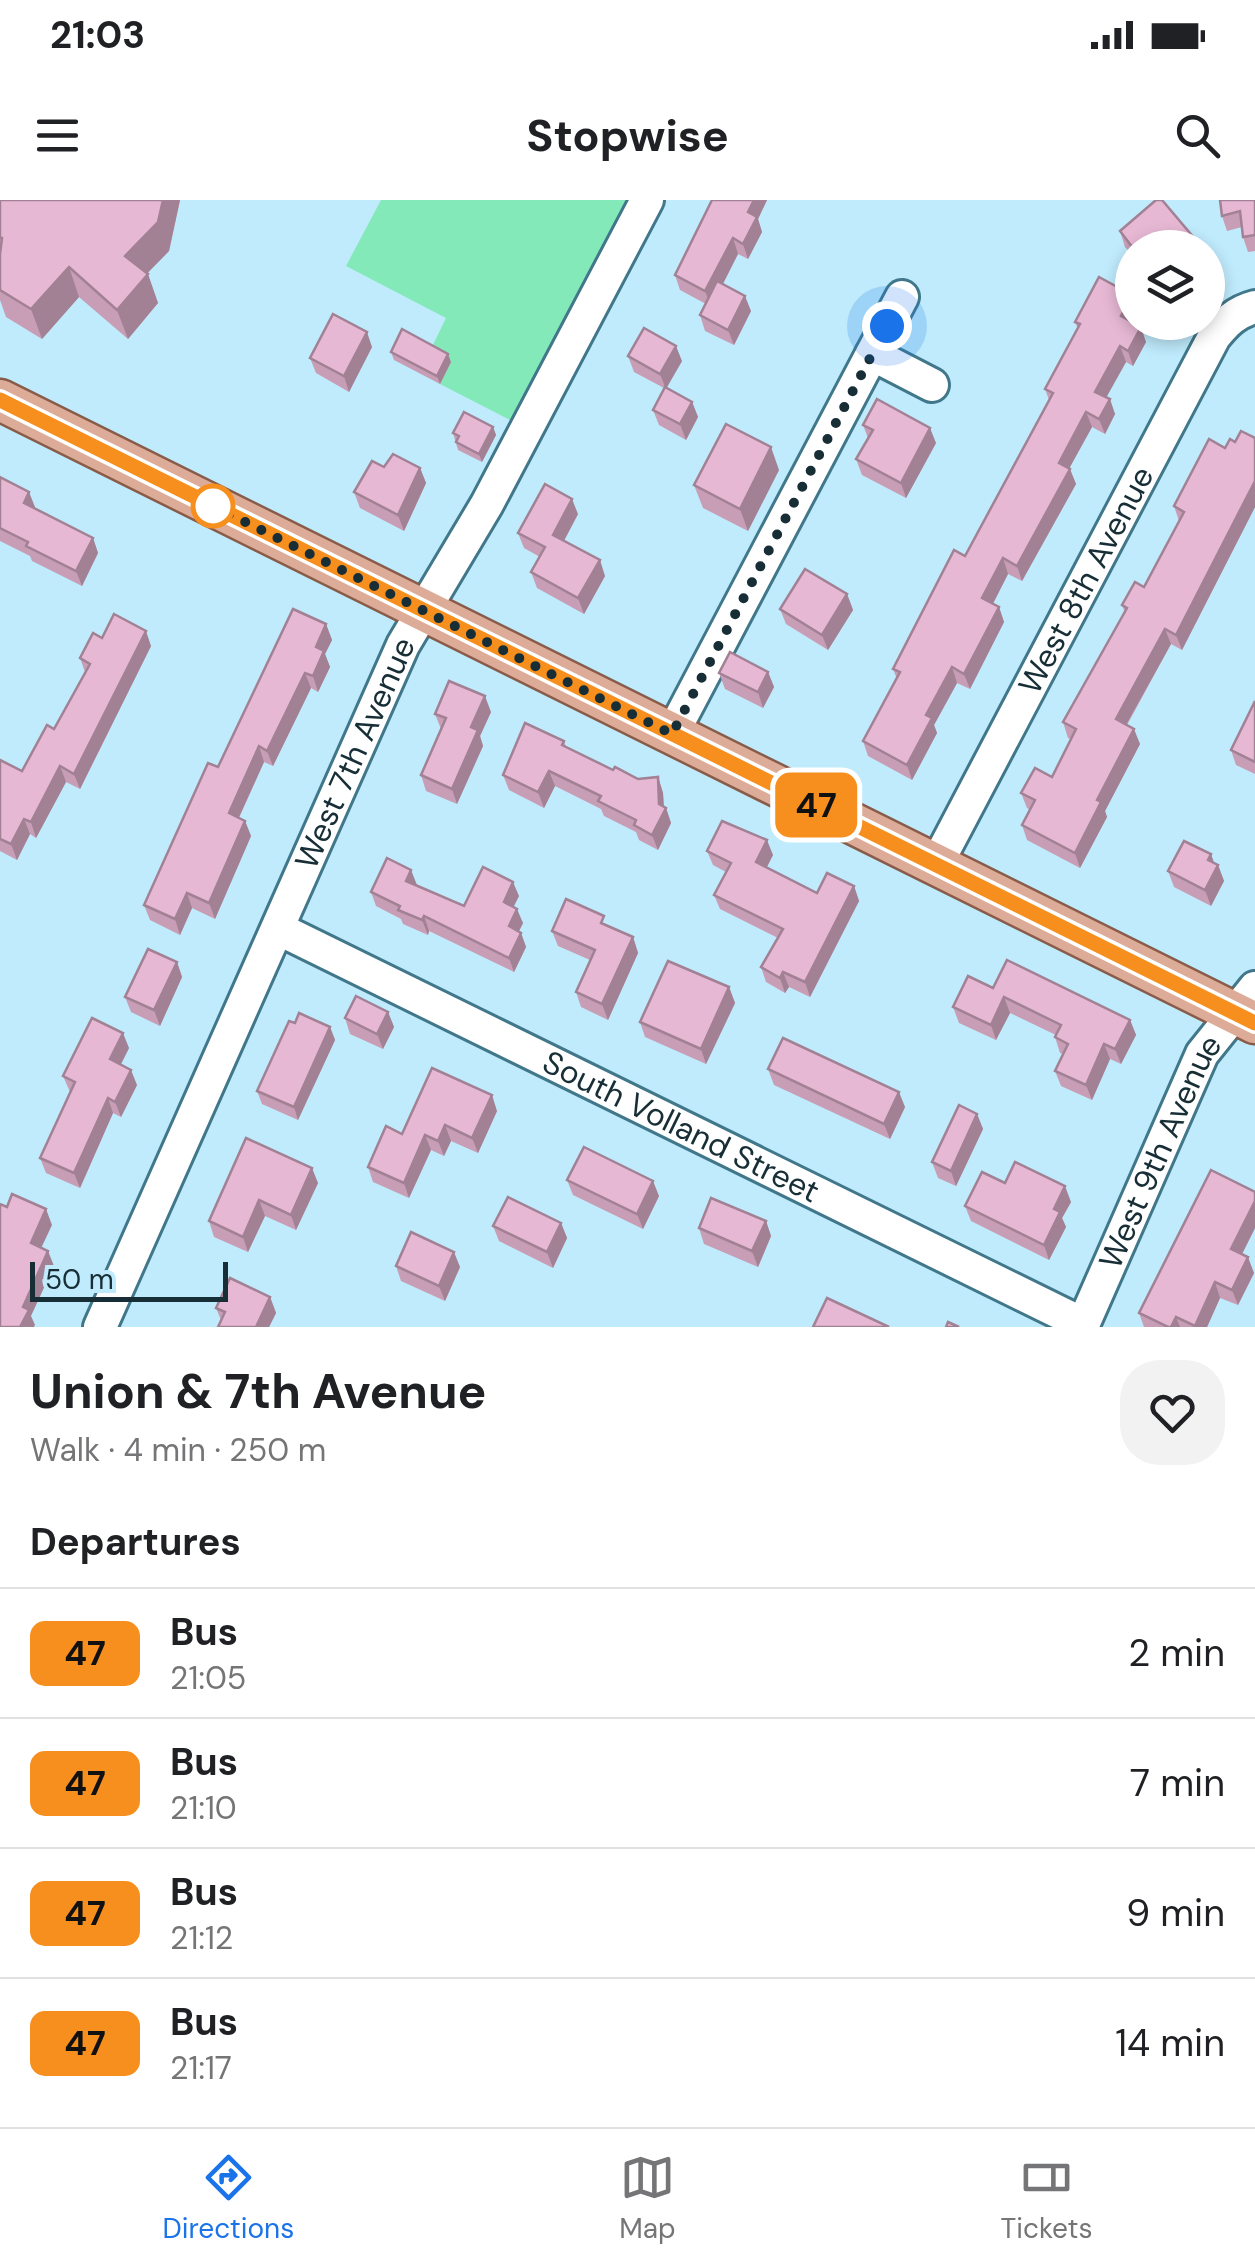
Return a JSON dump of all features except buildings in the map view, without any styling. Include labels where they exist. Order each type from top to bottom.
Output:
[{"type":"main road","points":[[0,400],[936,866],[1248,1008]]},
{"type":"street","name":"West 7th Avenue","points":[[100,1327],[403,645],[487,504],[647,200]]},
{"type":"street","points":[[672,734],[902,297]]},
{"type":"street","name":"West 8th Avenue","points":[[936,866],[1214,337],[1226,322],[1254,307]]},
{"type":"street","points":[[872,354],[932,385]]},
{"type":"street","name":"South Volland Street","points":[[279,929],[1083,1325]]},
{"type":"street","name":"West 9th Avenue","points":[[1083,1325],[1202,1054],[1248,1008]]},
{"type":"green space","points":[[381,200],[627,200],[512,421],[440,384],[450,362],[430,351],[446,318],[346,266]]},
{"type":"bus line","name":"47","points":[[0,400],[1255,1023]]},
{"type":"route","points":[[213,506],[672,734],[887,326]]}]
